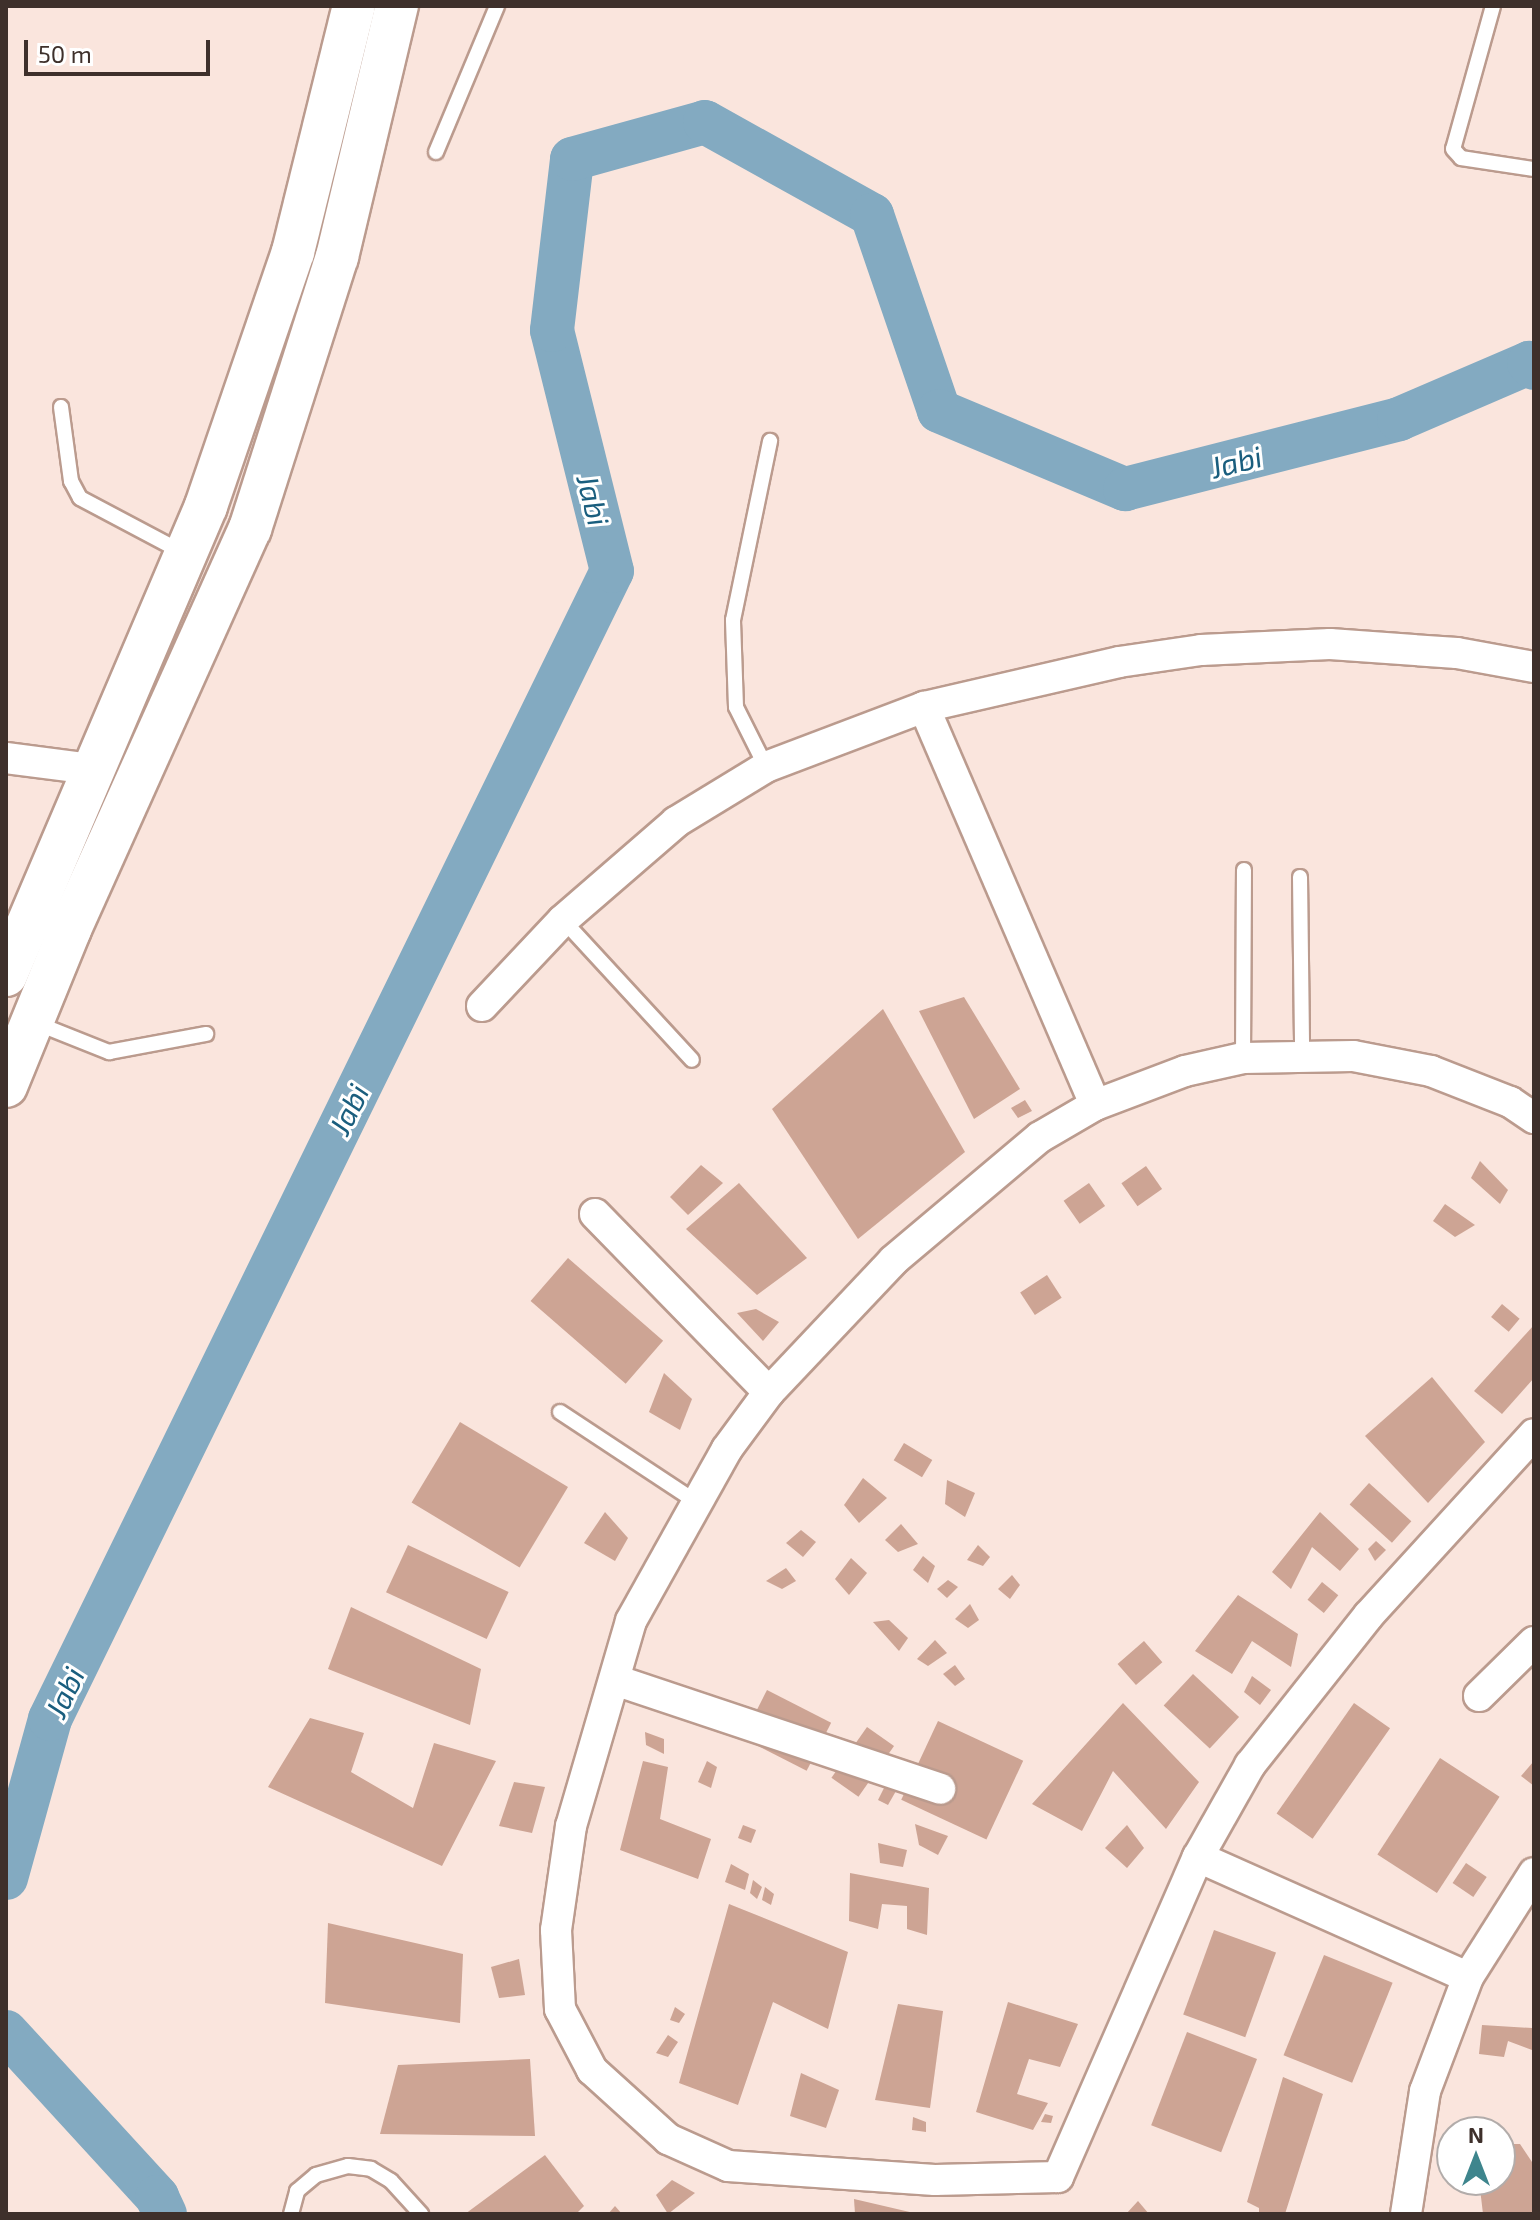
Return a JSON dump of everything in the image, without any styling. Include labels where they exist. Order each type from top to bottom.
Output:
[{"type":"main road","points":[[6,975],[185,554],[293,252],[354,6]]},
{"type":"main road","points":[[6,1086],[250,529],[337,257],[397,6]]},
{"type":"street","points":[[482,1006],[563,920],[676,822],[766,767],[924,707],[1119,662],[1201,650],[1330,644],[1457,653],[1534,667]]},
{"type":"street","points":[[924,707],[1095,1105]]},
{"type":"street","points":[[6,758],[92,769]]},
{"type":"street","points":[[1534,1118],[1510,1102],[1431,1071],[1353,1056],[1302,1053],[1243,1058],[1185,1071],[1095,1105],[1040,1137],[965,1195],[893,1261],[769,1392],[695,1501],[631,1621],[571,1826],[556,1930],[560,2009],[592,2070],[668,2139],[728,2166],[935,2180],[1058,2177],[1198,1857],[1250,1765],[1368,1616],[1534,1434]]},
{"type":"street","points":[[595,1214],[769,1392]]},
{"type":"street","points":[[1479,1696],[1534,1642]]},
{"type":"street","points":[[615,1680],[940,1789]]},
{"type":"street","points":[[1198,1857],[1468,1977]]},
{"type":"street","points":[[1406,2214],[1425,2091],[1468,1977],[1534,1873]]},
{"type":"lane","points":[[436,152],[497,6]]},
{"type":"lane","points":[[1493,6],[1453,149],[1461,158],[1534,169]]},
{"type":"lane","points":[[61,407],[71,481],[80,498],[185,554]]},
{"type":"lane","points":[[766,767],[736,707],[733,620],[770,441]]},
{"type":"lane","points":[[1243,1058],[1244,870]]},
{"type":"lane","points":[[1300,877],[1302,1053]]},
{"type":"lane","points":[[563,920],[692,1060]]},
{"type":"lane","points":[[32,1021],[109,1052],[206,1034]]},
{"type":"lane","points":[[560,1412],[695,1501]]},
{"type":"lane","points":[[291,2214],[297,2191],[316,2175],[348,2166],[371,2169],[391,2181],[421,2214]]},
{"type":"building","points":[[964,997],[1020,1089],[974,1119],[919,1011]]},
{"type":"building","points":[[883,1009],[965,1152],[858,1239],[772,1109]]},
{"type":"building","points":[[1025,1100],[1032,1111],[1018,1118],[1011,1108]]},
{"type":"building","points":[[1480,1161],[1508,1190],[1500,1204],[1471,1178]]},
{"type":"building","points":[[701,1165],[723,1183],[688,1215],[670,1197]]},
{"type":"building","points":[[1146,1166],[1162,1189],[1137,1206],[1121,1183]]},
{"type":"building","points":[[739,1183],[807,1258],[757,1295],[686,1229]]},
{"type":"building","points":[[1089,1183],[1105,1206],[1080,1224],[1064,1201]]},
{"type":"building","points":[[1445,1204],[1475,1225],[1455,1237],[1433,1221]]},
{"type":"building","points":[[568,1258],[663,1341],[626,1384],[531,1301]]},
{"type":"building","points":[[1047,1275],[1062,1298],[1035,1315],[1020,1292]]},
{"type":"building","points":[[1502,1304],[1520,1319],[1509,1332],[1491,1317]]},
{"type":"building","points":[[756,1309],[779,1322],[763,1341],[737,1313]]},
{"type":"building","points":[[1534,1325],[1534,1378],[1502,1414],[1474,1391]]},
{"type":"building","points":[[664,1373],[692,1399],[680,1430],[649,1412]]},
{"type":"building","points":[[1432,1377],[1485,1442],[1428,1503],[1365,1436]]},
{"type":"building","points":[[460,1422],[568,1487],[520,1567],[412,1503]]},
{"type":"building","points":[[904,1443],[932,1460],[922,1477],[894,1460]]},
{"type":"building","points":[[863,1478],[887,1498],[859,1523],[844,1505]]},
{"type":"building","points":[[947,1480],[975,1493],[965,1517],[945,1504]]},
{"type":"building","points":[[1369,1483],[1411,1521],[1392,1543],[1350,1505]]},
{"type":"building","points":[[605,1512],[628,1538],[615,1561],[584,1543]]},
{"type":"building","points":[[1320,1512],[1359,1549],[1340,1571],[1312,1547],[1291,1589],[1272,1572]]},
{"type":"building","points":[[901,1524],[918,1544],[898,1552],[885,1540]]},
{"type":"building","points":[[801,1530],[816,1542],[803,1557],[786,1543]]},
{"type":"building","points":[[1376,1541],[1386,1550],[1375,1561],[1368,1549]]},
{"type":"building","points":[[408,1545],[509,1592],[487,1639],[386,1592]]},
{"type":"building","points":[[978,1545],[990,1557],[983,1566],[967,1560]]},
{"type":"building","points":[[923,1556],[935,1566],[928,1583],[913,1570]]},
{"type":"building","points":[[851,1558],[867,1573],[849,1595],[835,1579]]},
{"type":"building","points":[[786,1568],[796,1581],[782,1589],[766,1581]]},
{"type":"building","points":[[1012,1575],[1020,1585],[1010,1599],[998,1589]]},
{"type":"building","points":[[948,1580],[958,1587],[947,1598],[937,1589]]},
{"type":"building","points":[[1322,1582],[1338,1595],[1324,1613],[1308,1600]]},
{"type":"building","points":[[1238,1595],[1298,1634],[1291,1667],[1252,1641],[1232,1674],[1195,1651]]},
{"type":"building","points":[[970,1604],[979,1620],[968,1628],[955,1619]]},
{"type":"building","points":[[351,1607],[481,1669],[470,1725],[328,1669]]},
{"type":"building","points":[[889,1620],[908,1638],[899,1651],[873,1622]]},
{"type":"building","points":[[935,1640],[947,1653],[928,1666],[917,1659]]},
{"type":"building","points":[[1144,1641],[1162,1662],[1136,1685],[1118,1664]]},
{"type":"building","points":[[955,1665],[965,1679],[955,1686],[943,1674]]},
{"type":"building","points":[[1193,1674],[1239,1717],[1210,1748],[1164,1705]]},
{"type":"building","points":[[1252,1676],[1271,1690],[1260,1705],[1244,1692]]},
{"type":"building","points":[[767,1690],[831,1723],[807,1771],[742,1738]]},
{"type":"building","points":[[1123,1703],[1199,1782],[1166,1829],[1113,1771],[1082,1831],[1032,1804]]},
{"type":"building","points":[[1354,1703],[1390,1728],[1313,1839],[1277,1814]]},
{"type":"building","points":[[310,1718],[364,1733],[351,1772],[413,1808],[434,1743],[496,1761],[442,1866],[268,1787]]},
{"type":"building","points":[[938,1721],[1023,1761],[986,1840],[901,1800]]},
{"type":"building","points":[[867,1727],[894,1746],[858,1797],[831,1778]]},
{"type":"building","points":[[645,1732],[664,1739],[664,1754],[646,1745]]},
{"type":"building","points":[[1440,1758],[1500,1797],[1437,1893],[1377,1854]]},
{"type":"building","points":[[643,1761],[668,1767],[660,1819],[711,1839],[698,1879],[620,1850]]},
{"type":"building","points":[[707,1761],[717,1767],[711,1788],[698,1782]]},
{"type":"building","points":[[1534,1761],[1534,1786],[1521,1776]]},
{"type":"building","points":[[892,1772],[904,1777],[888,1805],[878,1800]]},
{"type":"building","points":[[514,1782],[545,1787],[532,1833],[499,1826]]},
{"type":"building","points":[[915,1824],[948,1836],[938,1855],[919,1845]]},
{"type":"building","points":[[743,1825],[756,1830],[751,1843],[738,1838]]},
{"type":"building","points":[[1127,1825],[1144,1848],[1127,1868],[1105,1848]]},
{"type":"building","points":[[878,1843],[907,1850],[903,1867],[880,1863]]},
{"type":"building","points":[[1466,1863],[1487,1877],[1473,1897],[1453,1883]]},
{"type":"building","points":[[731,1864],[749,1874],[745,1890],[725,1882]]},
{"type":"building","points":[[850,1873],[929,1888],[927,1935],[907,1929],[907,1906],[882,1904],[878,1929],[849,1921]]},
{"type":"building","points":[[753,1880],[762,1887],[757,1899],[750,1893]]},
{"type":"building","points":[[765,1887],[774,1894],[771,1905],[762,1900]]},
{"type":"building","points":[[729,1904],[848,1952],[828,2029],[773,2002],[738,2105],[679,2083]]},
{"type":"building","points":[[328,1923],[463,1954],[460,2023],[325,2003]]},
{"type":"building","points":[[1214,1930],[1276,1953],[1245,2037],[1183,2015]]},
{"type":"building","points":[[1324,1955],[1393,1983],[1352,2083],[1284,2055]]},
{"type":"building","points":[[519,1959],[525,1995],[499,1998],[491,1967]]},
{"type":"building","points":[[1008,2002],[1078,2024],[1060,2067],[1029,2059],[1017,2094],[1048,2103],[1033,2130],[976,2112]]},
{"type":"building","points":[[898,2004],[943,2011],[930,2108],[875,2100]]},
{"type":"building","points":[[675,2007],[685,2014],[679,2023],[670,2020]]},
{"type":"building","points":[[1482,2025],[1532,2028],[1532,2050],[1508,2041],[1504,2057],[1479,2054]]},
{"type":"building","points":[[1187,2032],[1257,2059],[1221,2152],[1151,2125]]},
{"type":"building","points":[[668,2035],[678,2042],[668,2057],[656,2053]]},
{"type":"building","points":[[530,2059],[535,2136],[380,2134],[398,2065]]},
{"type":"building","points":[[801,2073],[839,2090],[826,2128],[790,2116]]},
{"type":"building","points":[[1283,2077],[1323,2094],[1285,2214],[1259,2214],[1259,2208],[1247,2202]]},
{"type":"building","points":[[1045,2114],[1053,2116],[1051,2123],[1041,2122]]},
{"type":"building","points":[[913,2117],[926,2122],[926,2132],[912,2130]]},
{"type":"building","points":[[1516,2144],[1520,2144],[1534,2165],[1534,2213],[1483,2214],[1481,2196],[1516,2196]]},
{"type":"building","points":[[545,2155],[584,2206],[576,2214],[465,2214]]},
{"type":"building","points":[[672,2180],[695,2193],[668,2214],[656,2195]]},
{"type":"building","points":[[854,2199],[914,2213],[914,2214],[855,2214]]},
{"type":"building","points":[[1138,2201],[1149,2214],[1126,2214]]},
{"type":"building","points":[[615,2206],[622,2214],[608,2214]]},
{"type":"waterway","name":"Jabi","points":[[6,1878],[50,1719],[612,571],[552,330],[572,159],[705,122],[872,215],[939,411],[1125,489],[1399,419],[1529,363],[1534,368]]},
{"type":"waterway","name":"Jabi","points":[[6,2032],[157,2197],[165,2214]]}]
